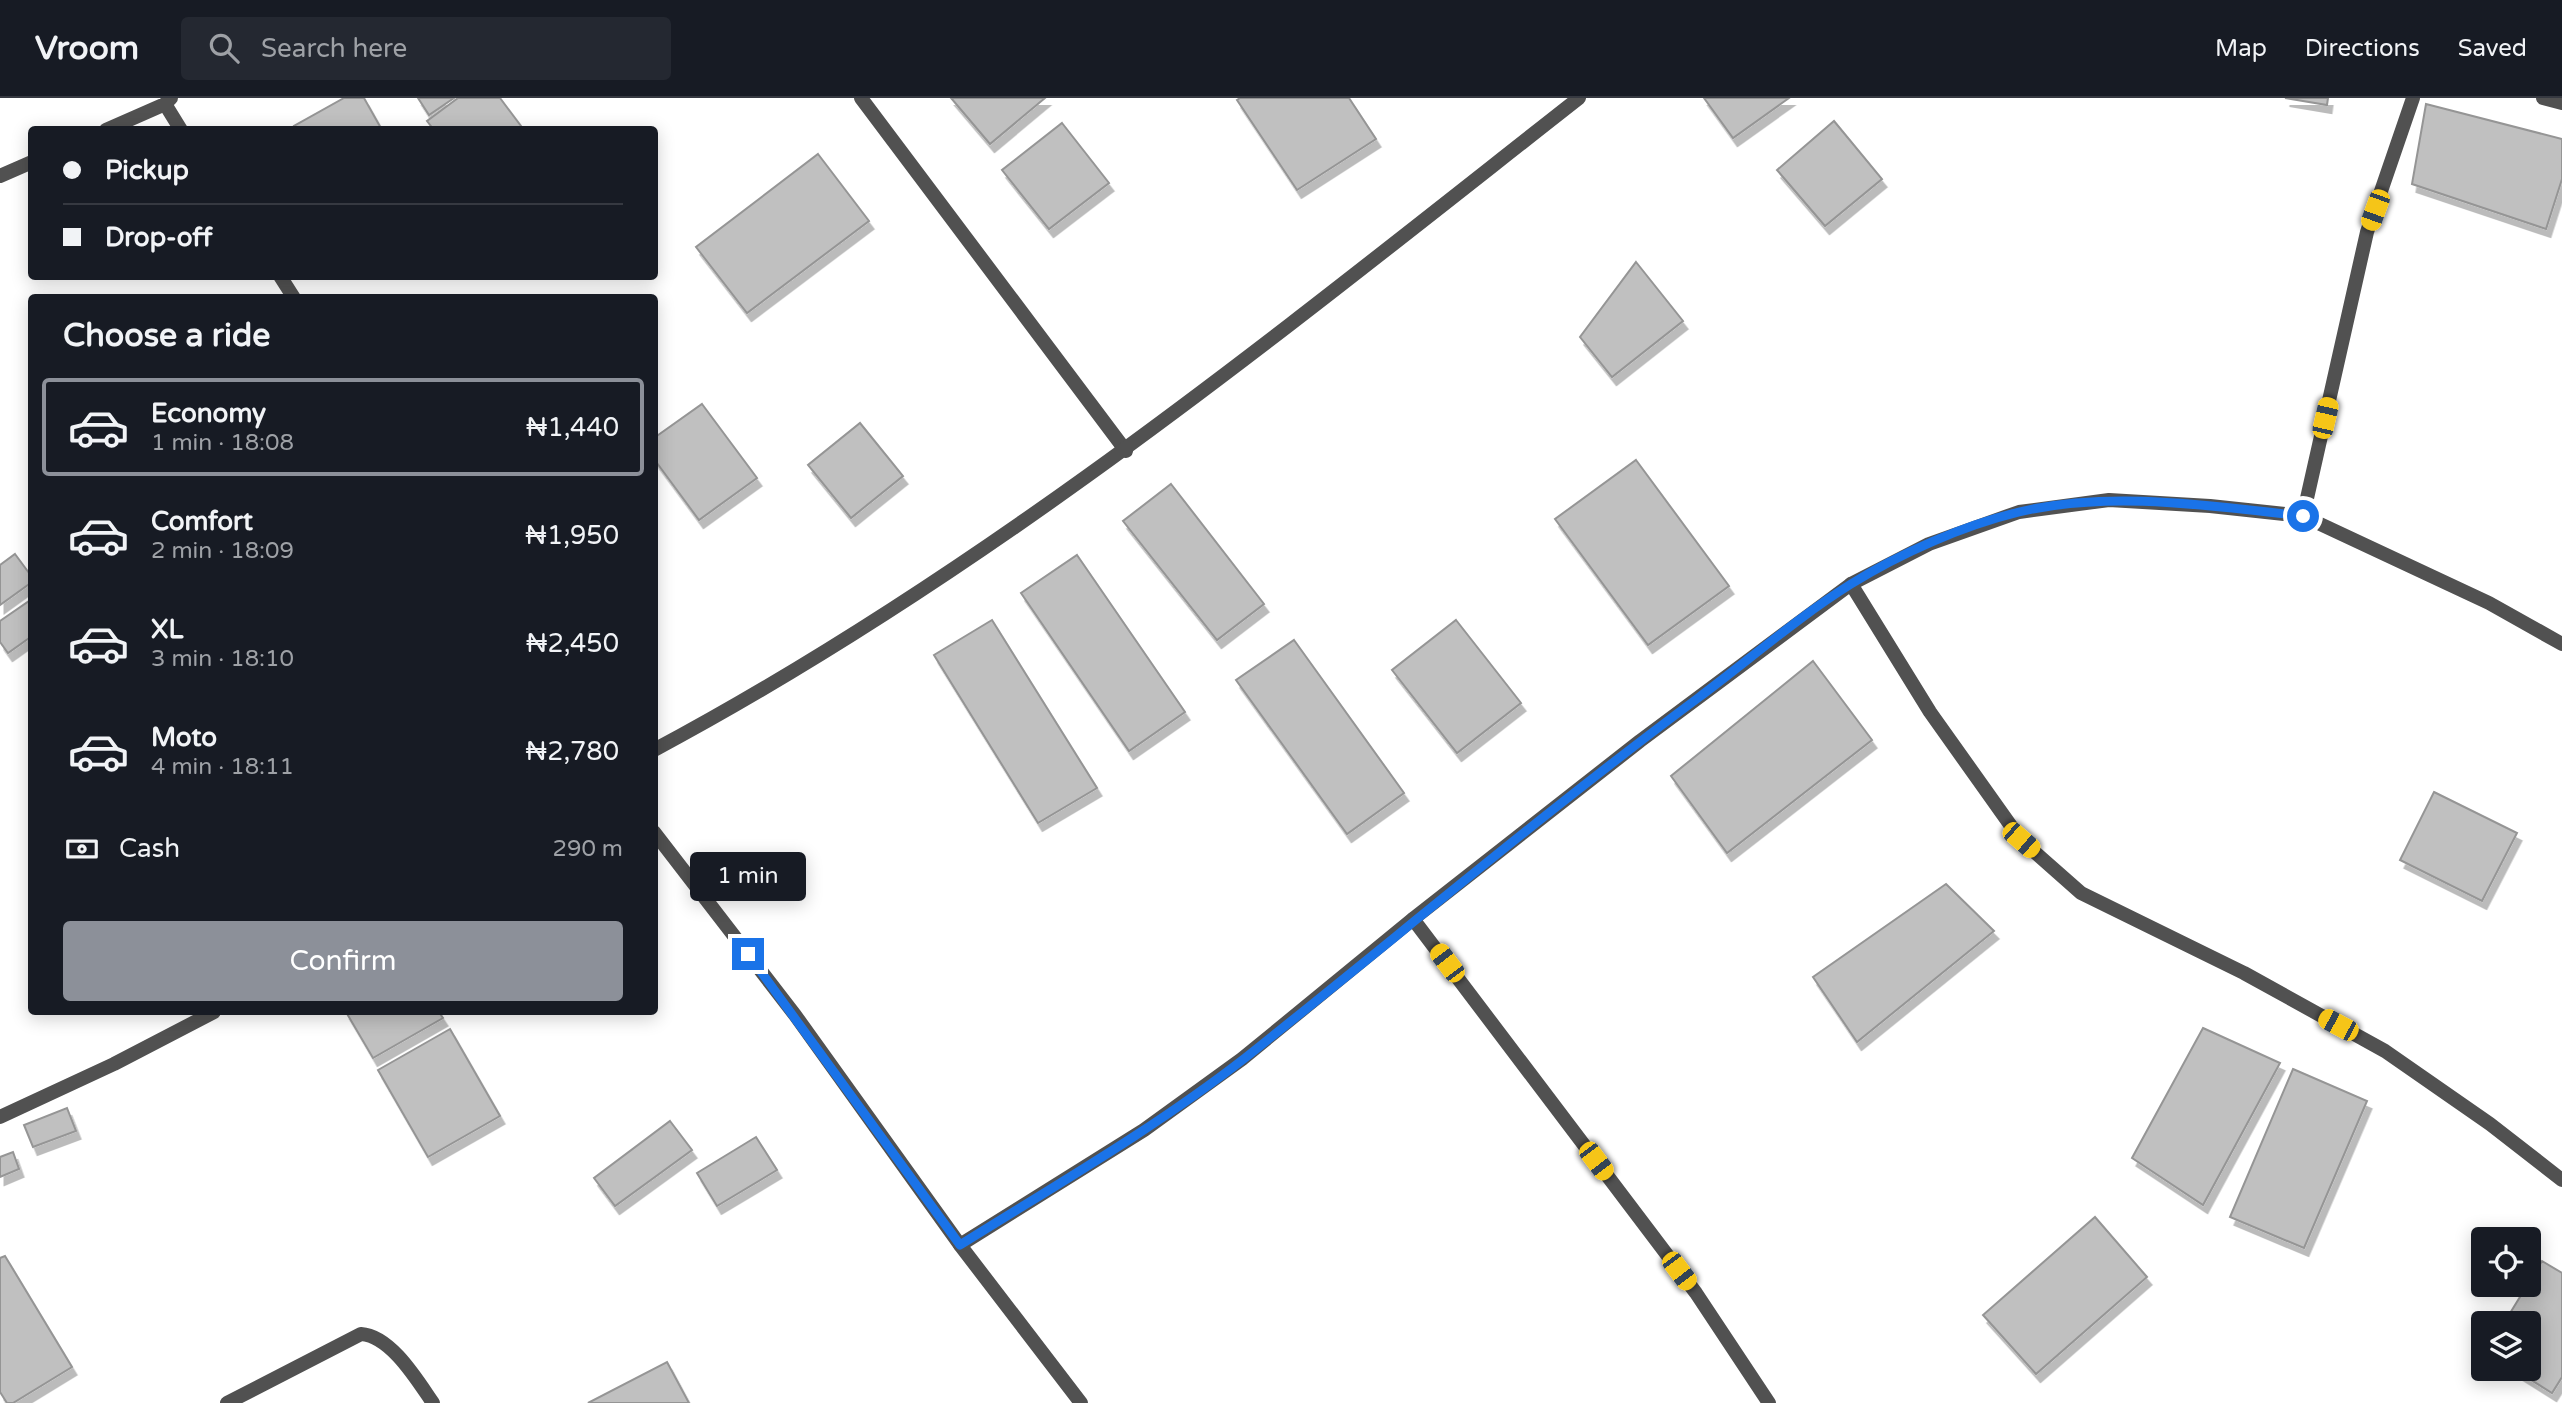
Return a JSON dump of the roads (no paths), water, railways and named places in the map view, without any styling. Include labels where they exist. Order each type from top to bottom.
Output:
[{"type":"street","points":[[861,98],[1126,451]]},
{"type":"street","points":[[658,748],[748,701],[932,584],[1126,451],[1580,98]]},
{"type":"street","points":[[2303,516],[2367,232],[2413,98]]},
{"type":"street","points":[[2543,98],[2562,103]]},
{"type":"street","points":[[115,126],[168,101],[179,126]]},
{"type":"street","points":[[0,176],[28,164]]},
{"type":"street","points":[[960,1245],[1144,1130],[1242,1059],[1413,919],[1640,741],[1851,584],[1929,544],[2019,512],[2109,500],[2210,506],[2303,516],[2489,603],[2562,644]]},
{"type":"street","points":[[1851,584],[1930,712],[2021,840],[2081,892],[2244,973],[2385,1051],[2490,1124],[2562,1180]]},
{"type":"street","points":[[658,837],[795,1015],[960,1245],[1081,1403]]},
{"type":"street","points":[[1413,919],[1696,1293],[1769,1403]]},
{"type":"street","points":[[0,1117],[114,1064],[208,1015]]},
{"type":"street","points":[[228,1403],[361,1334],[372,1334],[385,1344],[433,1403]]}]
